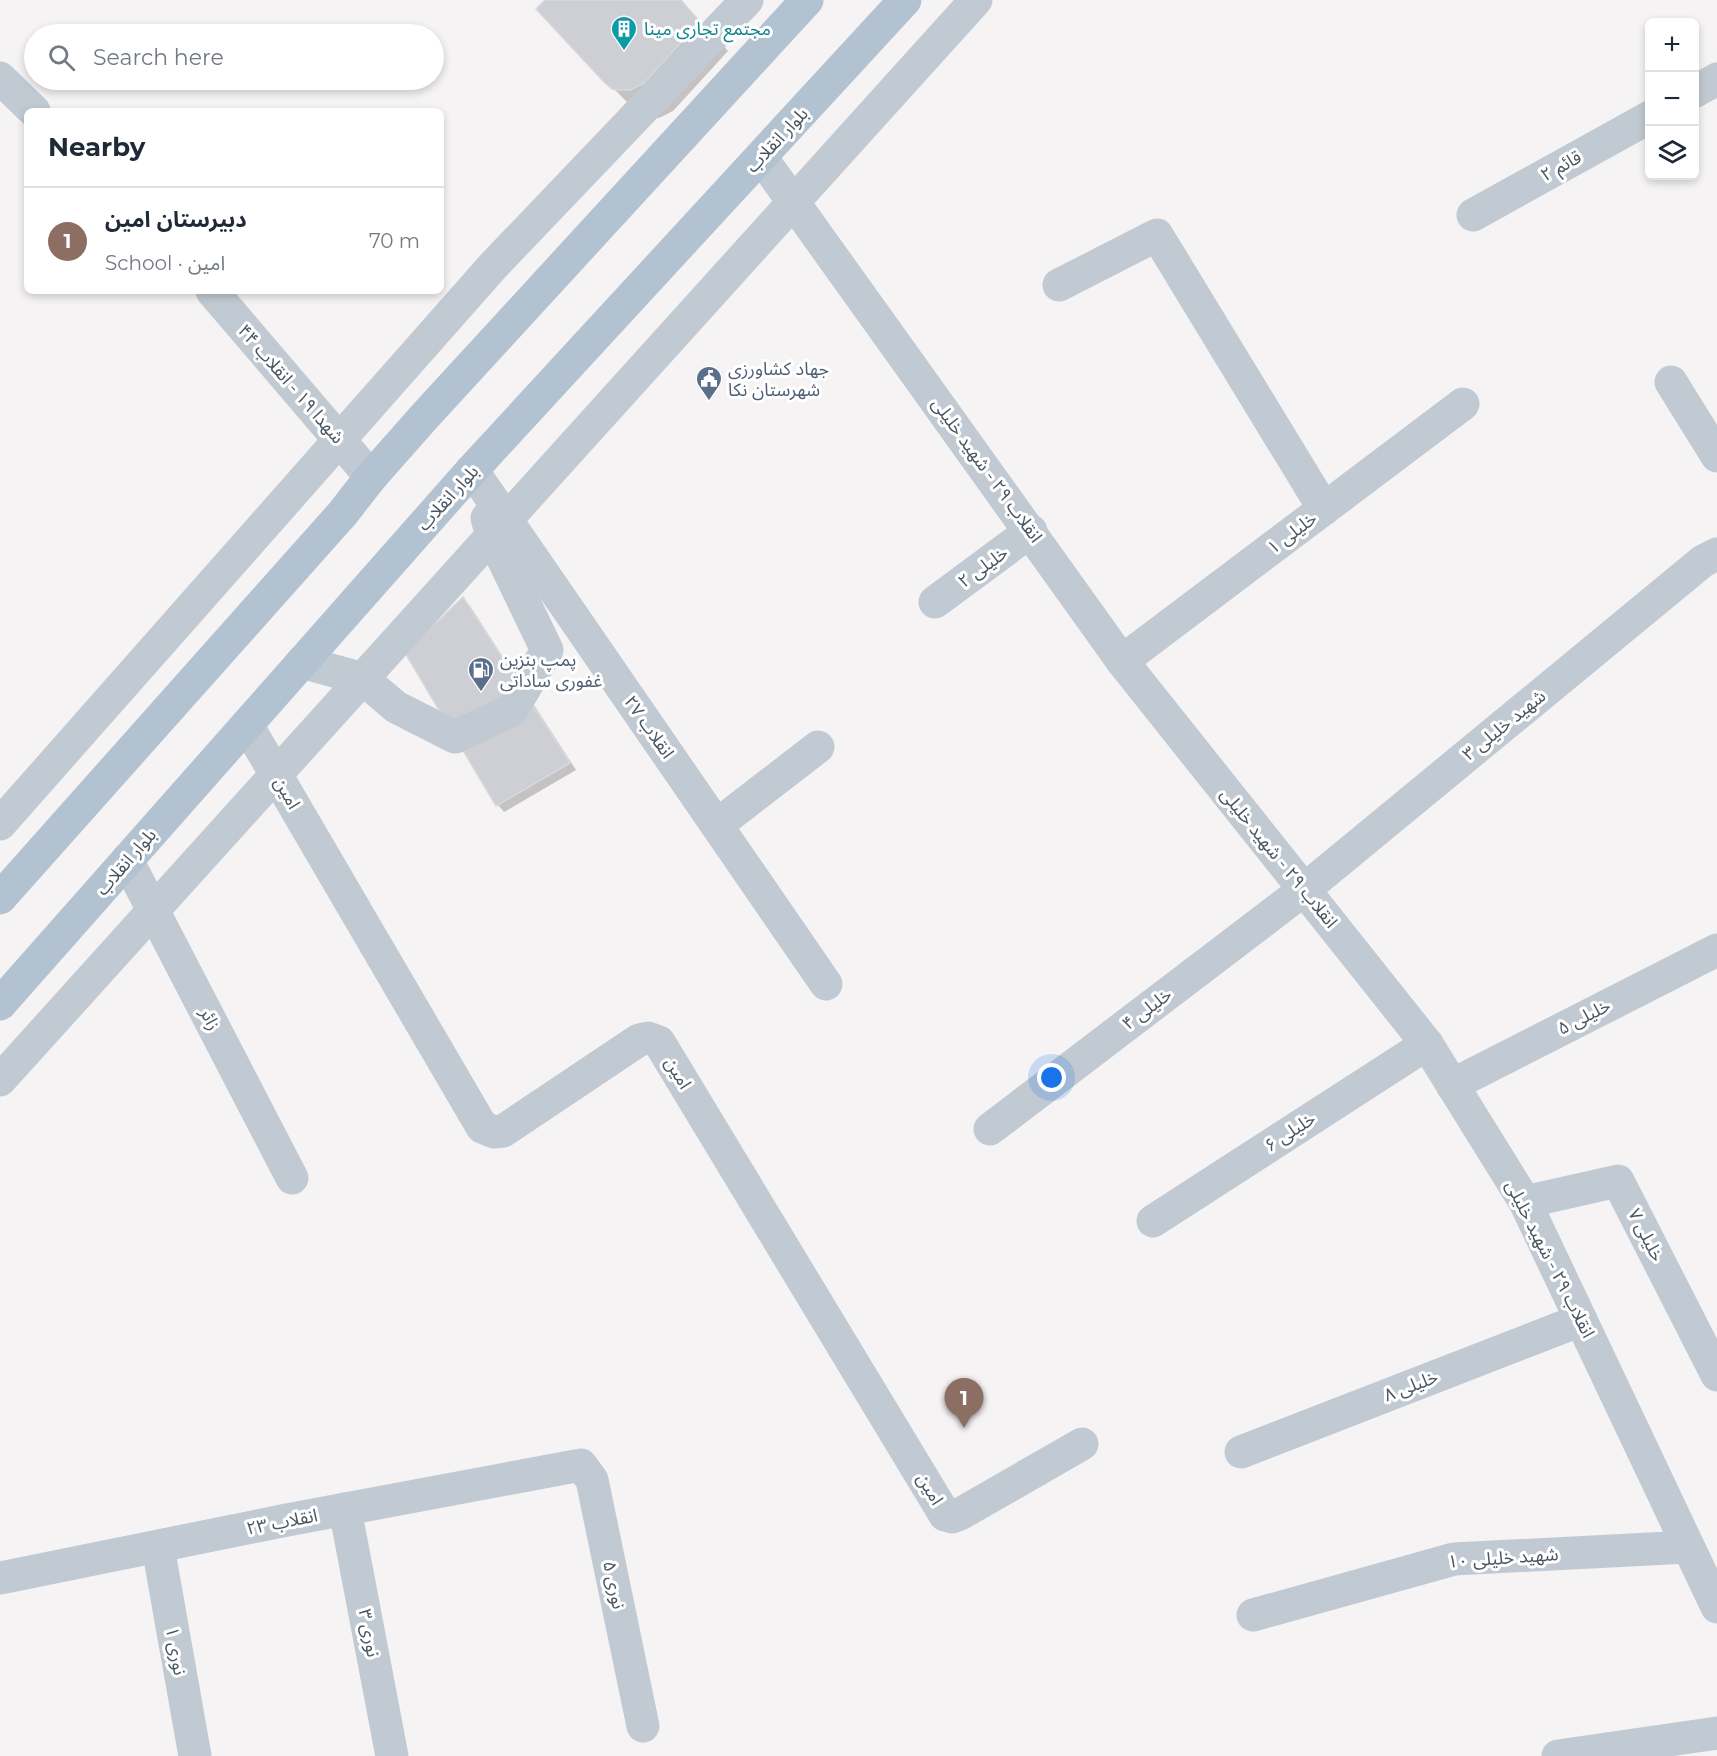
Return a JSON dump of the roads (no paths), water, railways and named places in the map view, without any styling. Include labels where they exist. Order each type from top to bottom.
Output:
[{"type":"main road","name":"بلوار انقلاب","points":[[0,1004],[472,470],[906,0]]},
{"type":"main road","points":[[0,898],[343,513],[371,477],[796,4]]},
{"type":"street","points":[[0,824],[493,266],[747,0]]},
{"type":"street","points":[[0,1080],[976,0]]},
{"type":"street","points":[[0,78],[31,108]]},
{"type":"street","points":[[1699,90],[1717,79]]},
{"type":"street","name":"قائم ٢","points":[[1473,215],[1645,120]]},
{"type":"street","name":"انقلاب ۲۹ - شهید خلیلی","points":[[761,157],[1122,661],[1427,1044],[1525,1202],[1717,1607]]},
{"type":"street","points":[[1059,285],[1157,235],[1324,509]]},
{"type":"street","name":"شهدا ۱۹ - انقلاب ۴۴","points":[[215,294],[371,477]]},
{"type":"street","points":[[1671,382],[1717,456]]},
{"type":"street","name":"خلیلی ۱","points":[[1122,661],[1463,404]]},
{"type":"street","name":"انقلاب ۲۷","points":[[472,470],[499,528],[717,825],[826,984]]},
{"type":"street","points":[[302,662],[363,679],[396,707],[455,737],[512,710],[547,650],[499,528]]},
{"type":"street","name":"خلیلی ۲","points":[[935,602],[1031,531]]},
{"type":"street","name":"شهید خلیلی ۳","points":[[1305,889],[1712,565]]},
{"type":"street","name":"امین","points":[[247,725],[482,1127],[494,1132],[503,1131],[639,1040],[648,1038],[659,1042],[945,1515],[952,1517],[960,1514],[1082,1444]]},
{"type":"street","points":[[717,825],[818,747]]},
{"type":"street","name":"زائر","points":[[127,860],[292,1178]]},
{"type":"street","name":"خلیلی ۴","points":[[990,1129],[1305,889]]},
{"type":"street","name":"خلیلی ۵","points":[[1452,1085],[1717,950]]},
{"type":"street","name":"خلیلی ۶","points":[[1153,1221],[1427,1044]]},
{"type":"street","name":"خلیلی ۷","points":[[1525,1202],[1618,1181],[1705,1322],[1717,1375]]},
{"type":"street","name":"خلیلی ۸","points":[[1241,1452],[1581,1320]]},
{"type":"street","name":"نوری ۵","points":[[564,1469],[581,1465],[592,1480],[643,1726]]},
{"type":"street","name":"انقلاب ۲۳","points":[[0,1578],[345,1509],[564,1469]]},
{"type":"street","name":"نوری ۳","points":[[345,1509],[392,1756]]},
{"type":"street","name":"نوری ۱","points":[[158,1547],[195,1756]]},
{"type":"street","name":"شهید خلیلی ۱۰","points":[[1253,1615],[1454,1559],[1688,1547]]},
{"type":"street","points":[[1558,1756],[1717,1733]]},
{"type":"place","name":"مجتمع تجاری مینا","points":[[624,52]]},
{"type":"place","name":"جهاد کشاورزی شهرستان نکا","points":[[709,402]]},
{"type":"place","name":"پمپ بنزین غفوری ساداتی","points":[[481,693]]},
{"type":"place","name":"دبیرستان امین","points":[[964,1428]]}]
